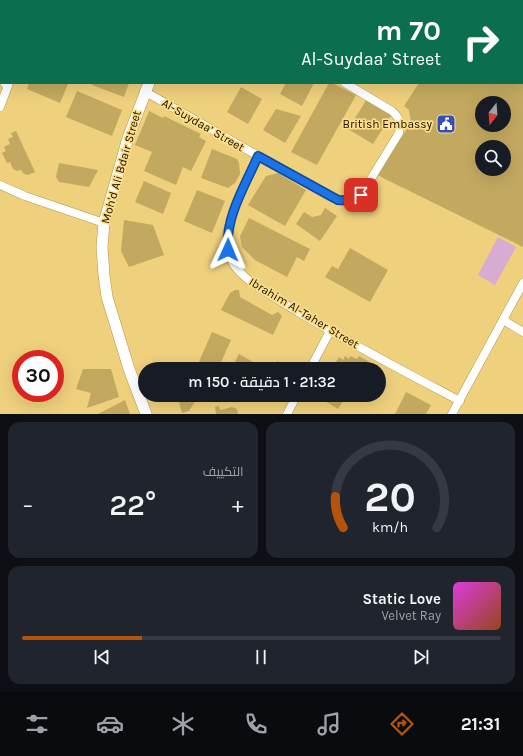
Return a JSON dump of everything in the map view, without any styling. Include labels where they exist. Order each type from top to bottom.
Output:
[{"type":"street","points":[[0,107],[4,84]]},
{"type":"street","name":"Al-Suydaa’ Street","points":[[147,87],[258,156],[338,200],[347,201],[355,199],[361,195],[398,133],[400,121],[392,111],[347,84]]},
{"type":"street","name":"Moh'd Ali Bdair Street","points":[[146,414],[129,369],[106,297],[102,246],[104,223],[128,138],[147,87]]},
{"type":"street","name":"Ibrahim Al-Taher Street","points":[[258,156],[229,224],[227,239],[231,261],[245,277],[266,292],[330,331],[460,401]]},
{"type":"street","points":[[0,185],[25,196],[104,223]]},
{"type":"street","points":[[452,414],[523,283]]},
{"type":"street","points":[[504,320],[523,332]]},
{"type":"street","points":[[314,362],[330,331]]},
{"type":"street","points":[[287,414],[293,402]]},
{"type":"shaded area","points":[[498,237],[516,247],[495,285],[478,275]]},
{"type":"building","points":[[29,84],[68,84],[60,103],[27,89]]},
{"type":"building","points":[[92,84],[129,84],[124,97]]},
{"type":"building","points":[[285,84],[313,84],[302,106],[280,94]]},
{"type":"building","points":[[328,84],[334,84],[356,95],[317,165],[291,152]]},
{"type":"building","name":"British Embassy","points":[[418,84],[523,84],[523,247],[377,175],[411,123],[409,110],[404,106]]},
{"type":"building","points":[[241,87],[262,99],[248,124],[227,112]]},
{"type":"building","points":[[77,91],[122,110],[112,136],[66,117]]},
{"type":"building","points":[[367,99],[392,114],[373,144],[348,129]]},
{"type":"building","points":[[276,109],[301,116],[285,143],[263,130]]},
{"type":"building","points":[[149,111],[163,118],[164,116],[201,134],[199,137],[206,141],[191,171],[183,167],[176,185],[144,171],[152,152],[135,145]]},
{"type":"building","points":[[16,131],[35,172],[28,175],[24,174],[21,170],[17,171],[13,169],[10,162],[7,163],[2,153],[6,151],[4,147],[10,144],[8,139],[13,137],[11,133]]},
{"type":"building","points":[[212,149],[237,159],[239,163],[240,174],[235,183],[228,188],[201,178]]},
{"type":"building","points":[[59,163],[98,170],[89,187],[59,182],[56,177]]},
{"type":"building","points":[[278,173],[306,190],[285,226],[248,205],[266,176]]},
{"type":"building","points":[[144,181],[171,193],[163,214],[135,202]]},
{"type":"building","points":[[197,190],[225,201],[212,233],[184,221]]},
{"type":"building","points":[[325,208],[337,216],[320,241],[296,224],[304,212],[312,217],[321,215]]},
{"type":"building","points":[[249,218],[310,249],[304,261],[297,257],[287,277],[255,260],[242,247],[240,236]]},
{"type":"building","points":[[124,220],[153,225],[164,255],[129,267],[121,251]]},
{"type":"building","points":[[350,248],[388,270],[370,302],[325,277],[332,266],[338,269]]},
{"type":"building","points":[[235,290],[239,290],[240,297],[272,315],[278,312],[282,316],[273,335],[221,310],[230,293]]},
{"type":"building","points":[[212,332],[231,340],[221,362],[199,362]]},
{"type":"building","points":[[239,354],[253,362],[235,362]]},
{"type":"building","points":[[345,356],[349,359],[350,356],[357,359],[359,356],[370,362],[336,362],[339,357],[343,360]]},
{"type":"building","points":[[83,369],[111,369],[119,397],[87,408],[91,393],[76,389]]},
{"type":"building","points":[[406,392],[431,405],[426,414],[395,414]]},
{"type":"building","points":[[125,400],[130,414],[98,414]]},
{"type":"building","points":[[179,402],[195,402],[189,411],[182,413]]},
{"type":"building","points":[[326,402],[342,402],[338,409]]},
{"type":"building","points":[[219,406],[220,410],[232,407],[237,409],[238,414],[216,414],[215,407]]},
{"type":"place","name":"British Embassy","points":[[446,124]]},
{"type":"route","points":[[228,250],[227,239],[229,224],[258,156],[338,200],[347,201],[355,199],[361,195]]}]
